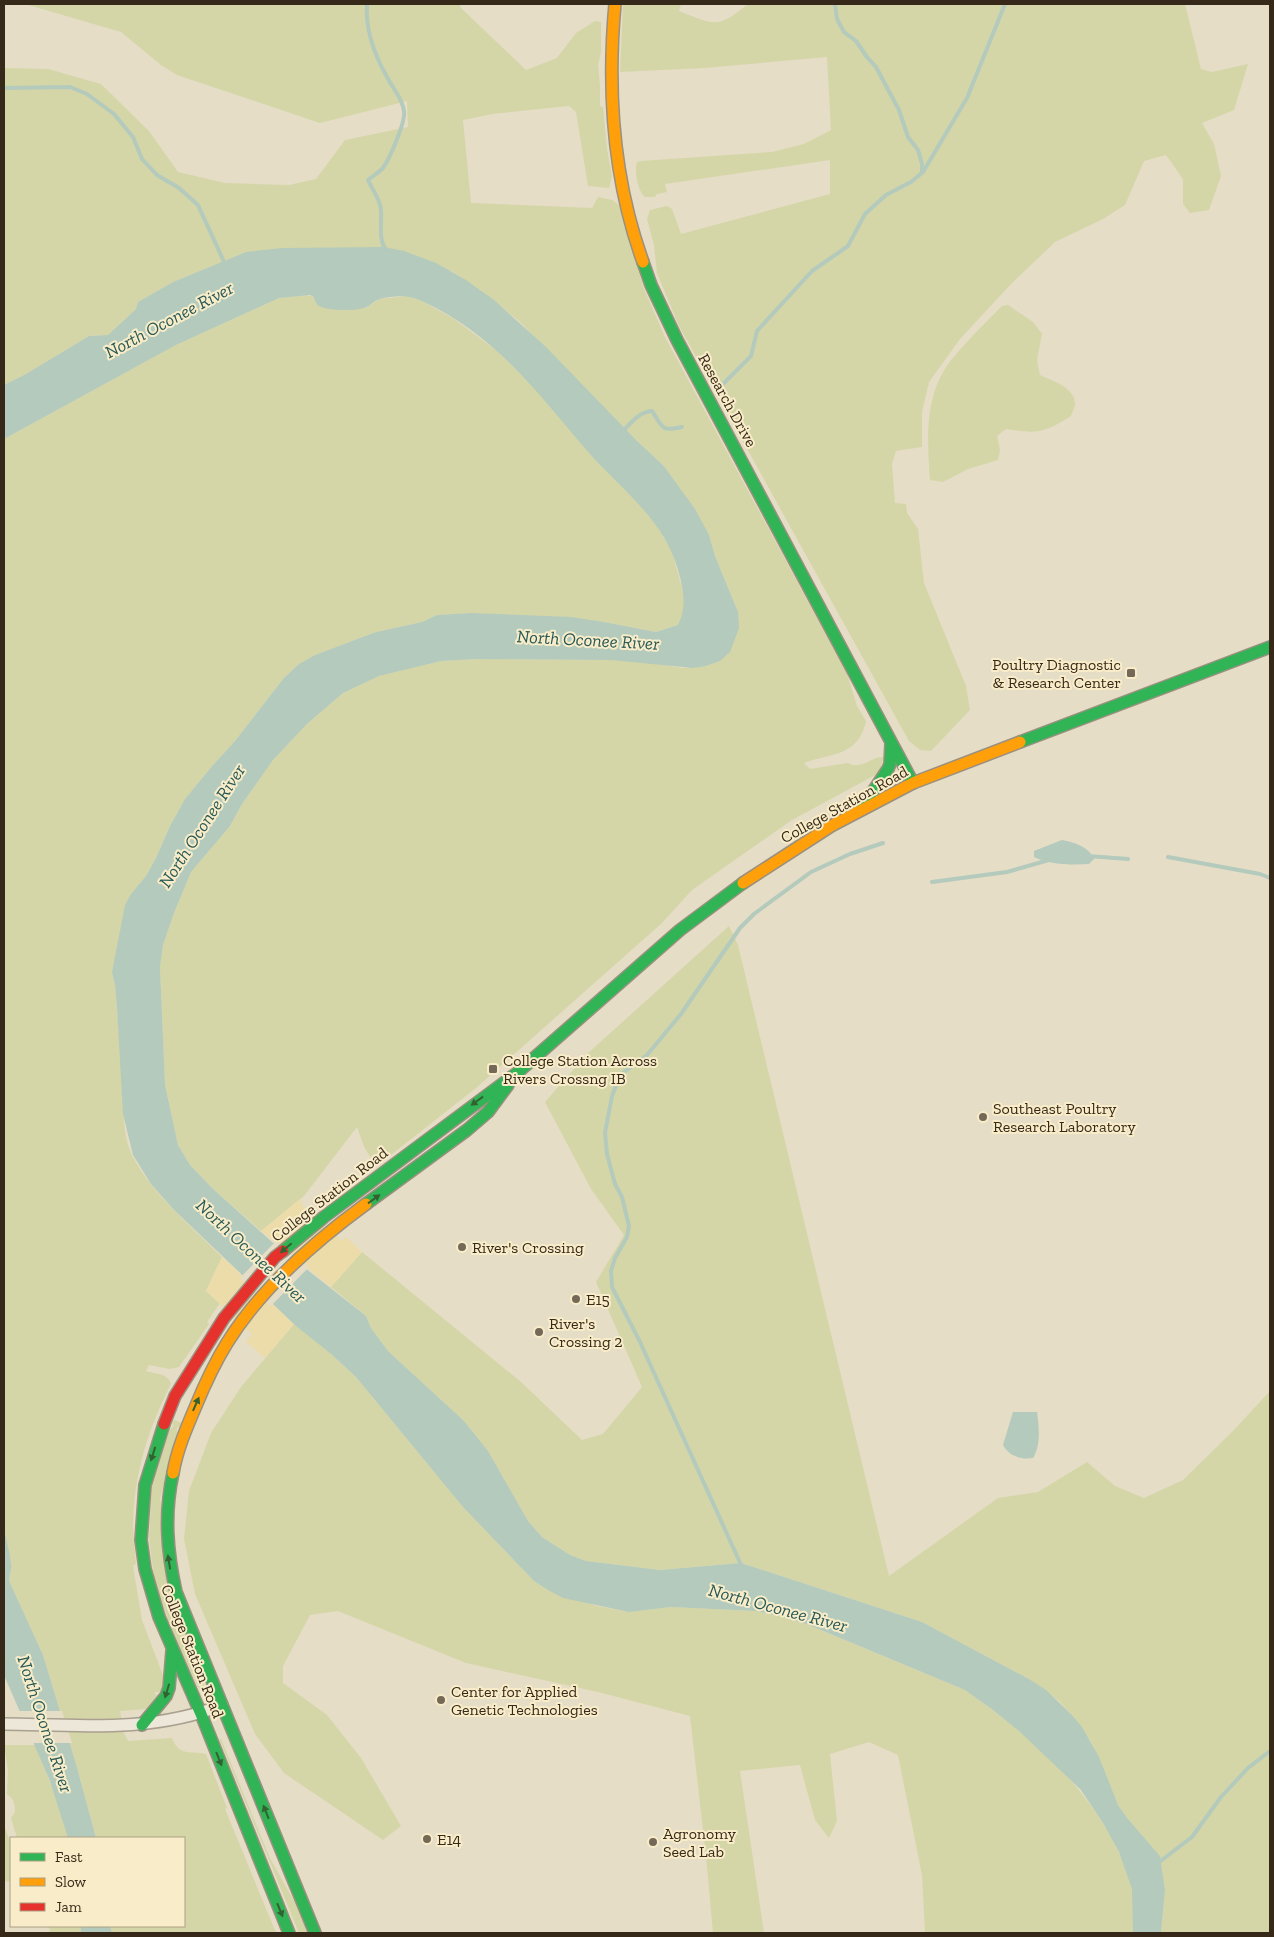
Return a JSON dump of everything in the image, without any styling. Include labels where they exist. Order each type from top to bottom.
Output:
[{"type":"main road","name":"Research Drive","points":[[615,4],[612,73],[617,153],[632,226],[651,285],[677,340],[913,783]]},
{"type":"main road","name":"College Station Road","points":[[289,1933],[201,1714],[158,1616],[145,1569],[141,1540],[145,1485],[151,1459],[175,1396],[224,1318],[275,1257],[324,1217],[517,1073],[680,930],[749,878],[861,810],[913,783],[1270,647]]},
{"type":"main road","points":[[861,810],[890,764],[891,741]]},
{"type":"main road","name":"College Station Road","points":[[315,1933],[176,1592],[168,1565],[166,1518],[173,1465],[193,1411],[216,1363],[236,1329],[283,1274],[335,1227],[486,1114],[517,1073]]},
{"type":"main road","points":[[142,1725],[166,1696],[172,1649]]},
{"type":"street","points":[[4,1724],[142,1725],[201,1714],[222,1706]]},
{"type":"green space","points":[[25,4],[460,4],[461,8],[526,70],[557,58],[576,33],[595,21],[601,22],[601,52],[598,65],[600,106],[603,107],[612,176],[609,188],[588,186],[576,112],[569,106],[492,114],[463,120],[471,203],[592,208],[598,197],[612,200],[619,205],[644,289],[665,337],[847,674],[857,706],[866,721],[862,733],[850,747],[842,752],[804,763],[810,769],[848,763],[857,765],[884,757],[879,773],[792,820],[692,890],[662,923],[476,1088],[382,1162],[377,1161],[368,1154],[357,1127],[304,1196],[261,1231],[212,1188],[190,1165],[178,1145],[165,1085],[160,967],[163,945],[191,872],[230,826],[242,804],[273,760],[307,724],[343,693],[379,676],[441,661],[477,659],[611,660],[683,668],[706,666],[720,661],[738,612],[715,556],[709,535],[663,465],[520,322],[480,290],[451,271],[246,252],[173,282],[138,302],[136,309],[108,335],[89,336],[4,385],[4,68],[48,69],[101,84],[149,131],[178,172],[225,183],[289,185],[316,179],[345,140],[408,127],[407,101],[320,123],[177,75],[161,65],[121,32]]},
{"type":"green space","points":[[623,4],[681,4],[679,11],[708,22],[715,22],[729,18],[748,4],[1185,4],[1201,69],[1212,72],[1248,64],[1234,110],[1202,123],[1214,144],[1221,176],[1209,210],[1190,213],[1183,204],[1183,179],[1166,155],[1144,161],[1125,205],[1103,219],[1055,242],[1011,284],[960,339],[929,382],[922,412],[922,447],[896,451],[892,464],[895,503],[906,504],[907,513],[918,529],[924,583],[966,686],[970,710],[931,751],[920,750],[909,741],[679,326],[657,273],[654,245],[647,219],[650,210],[667,206],[672,209],[681,234],[830,194],[830,160],[665,184],[667,192],[657,194],[655,197],[645,197],[636,176],[637,162],[641,161],[772,152],[804,144],[831,130],[827,57],[704,68],[620,72]]},
{"type":"green space","points":[[305,295],[314,297],[330,309],[345,309],[366,308],[379,299],[408,296],[424,302],[454,319],[496,350],[533,386],[597,461],[642,506],[654,521],[672,551],[685,602],[683,614],[678,625],[656,632],[604,622],[471,613],[437,615],[422,622],[376,632],[315,655],[299,664],[283,679],[235,741],[185,799],[146,876],[131,894],[112,972],[117,1009],[126,1138],[133,1157],[151,1185],[222,1257],[206,1291],[220,1303],[207,1322],[209,1324],[179,1367],[170,1369],[149,1365],[146,1371],[164,1376],[171,1384],[149,1435],[139,1470],[133,1530],[136,1564],[133,1566],[142,1620],[164,1678],[162,1692],[155,1692],[157,1695],[146,1709],[120,1711],[124,1733],[128,1741],[172,1738],[175,1744],[183,1751],[206,1754],[227,1808],[225,1809],[276,1933],[112,1933],[110,1927],[185,1927],[185,1837],[96,1837],[43,1655],[10,1583],[11,1567],[4,1528],[4,439],[176,345],[279,298]]},
{"type":"green space","points":[[1008,305],[1033,322],[1042,334],[1037,360],[1040,375],[1062,385],[1071,393],[1075,404],[1071,416],[1054,426],[1040,431],[1006,429],[997,436],[1000,450],[998,460],[968,469],[943,482],[930,480],[929,416],[936,387],[943,372],[957,353],[1002,306]]},
{"type":"green space","points":[[729,926],[738,945],[889,1576],[998,1498],[1038,1492],[1087,1462],[1115,1486],[1144,1498],[1183,1480],[1234,1430],[1270,1391],[1270,1933],[1161,1933],[1165,1890],[1160,1856],[1118,1805],[1091,1742],[1071,1714],[1059,1701],[1029,1679],[922,1622],[741,1563],[660,1570],[586,1561],[570,1555],[542,1537],[528,1521],[488,1451],[464,1421],[388,1351],[371,1328],[366,1316],[331,1287],[362,1252],[521,1382],[582,1440],[603,1434],[642,1387],[596,1282],[624,1235],[591,1189],[545,1102],[587,1054]]},
{"type":"green space","points":[[294,1324],[356,1377],[463,1507],[534,1581],[548,1590],[597,1606],[629,1612],[671,1607],[756,1611],[776,1615],[809,1625],[965,1690],[992,1709],[1042,1751],[1066,1775],[1087,1800],[1105,1827],[1121,1856],[1132,1887],[1134,1904],[1133,1933],[925,1933],[922,1875],[898,1755],[869,1742],[830,1754],[837,1821],[829,1838],[815,1820],[800,1765],[740,1771],[764,1933],[713,1933],[690,1716],[598,1692],[466,1663],[338,1611],[310,1615],[283,1666],[283,1683],[327,1715],[361,1758],[401,1826],[383,1840],[284,1773],[255,1734],[195,1594],[184,1539],[189,1491],[211,1433],[241,1387]]},
{"type":"green space","points":[[174,1420],[182,1423],[180,1428],[177,1427],[177,1435],[160,1499],[204,1682],[204,1686],[199,1689],[173,1635],[154,1577],[149,1538],[152,1483],[169,1431],[174,1425],[172,1424]]},
{"type":"green space","points":[[219,1738],[270,1858],[295,1903],[307,1933],[299,1933]]},
{"type":"green space","points":[[4,1745],[35,1745],[56,1797],[68,1837],[17,1837],[11,1818],[15,1812],[14,1804],[7,1794],[8,1770]]},
{"type":"green space","points":[[4,1825],[10,1841],[10,1882],[4,1881]]},
{"type":"green space","points":[[49,1927],[81,1927],[81,1933],[50,1933]]},
{"type":"sand","points":[[300,1199],[302,1205],[342,1241],[346,1237],[362,1252],[331,1287],[261,1231]]},
{"type":"sand","points":[[222,1257],[294,1324],[265,1358],[246,1342],[252,1334],[206,1291]]},
{"type":"water","name":"North Oconee River","points":[[384,247],[404,251],[436,263],[466,280],[494,300],[545,346],[637,441],[663,465],[695,509],[709,535],[715,556],[738,612],[739,628],[730,652],[720,661],[693,668],[611,660],[477,659],[441,661],[379,676],[343,693],[307,724],[273,760],[242,804],[230,826],[191,872],[163,945],[160,967],[165,1085],[178,1145],[190,1165],[212,1188],[272,1242],[366,1316],[371,1328],[388,1351],[464,1421],[488,1451],[528,1521],[542,1537],[570,1555],[586,1561],[660,1570],[741,1563],[922,1622],[1046,1690],[1082,1727],[1099,1757],[1118,1805],[1160,1856],[1165,1890],[1161,1933],[1133,1933],[1132,1889],[1119,1852],[1103,1823],[1081,1790],[1019,1731],[965,1690],[809,1625],[776,1615],[756,1611],[671,1607],[629,1612],[563,1598],[534,1581],[463,1507],[356,1377],[296,1326],[174,1210],[151,1184],[133,1155],[123,1114],[117,1007],[112,972],[125,905],[131,894],[146,876],[185,799],[235,741],[283,679],[299,664],[315,655],[376,632],[422,622],[437,615],[471,613],[571,617],[656,632],[678,625],[682,613],[684,601],[680,577],[674,558],[666,540],[644,510],[590,454],[535,389],[496,350],[450,316],[413,298],[397,296],[378,300],[360,309],[335,310],[318,305],[314,297],[310,295],[279,298],[176,345],[4,439],[4,385],[89,336],[108,335],[136,309],[138,302],[173,282],[246,252],[282,248]]},
{"type":"water","points":[[1062,840],[1085,848],[1094,859],[1089,864],[1068,864],[1047,862],[1034,857],[1034,851]]},
{"type":"water","points":[[1013,1412],[1037,1412],[1038,1442],[1033,1458],[1016,1456],[1003,1445]]},
{"type":"water","name":"North Oconee River","points":[[4,1528],[11,1567],[10,1583],[43,1655],[96,1837],[68,1837],[50,1781],[4,1675]]},
{"type":"water","points":[[81,1927],[110,1927],[112,1933],[81,1933]]},
{"type":"pier","points":[[276,1241],[309,1267],[271,1306],[240,1278]]},
{"type":"pier","points":[[17,1711],[62,1711],[72,1743],[31,1743]]},
{"type":"waterway","points":[[367,4],[367,23],[374,51],[399,97],[404,111],[400,131],[386,163],[381,170],[368,180],[381,206],[381,236],[386,250]]},
{"type":"waterway","points":[[835,4],[837,19],[844,32],[856,41],[876,67],[899,110],[908,137],[918,150],[922,164],[922,173]]},
{"type":"waterway","points":[[721,386],[751,356],[757,331],[812,271],[848,246],[865,214],[886,195],[911,182],[923,172],[967,98],[1005,4]]},
{"type":"waterway","points":[[4,88],[70,87],[87,94],[114,114],[133,137],[142,159],[157,175],[179,188],[198,205],[225,264]]},
{"type":"waterway","points":[[622,432],[639,416],[652,411],[663,427],[670,429],[682,427]]},
{"type":"waterway","points":[[742,1567],[640,1342],[612,1287],[611,1271],[615,1258],[627,1237],[629,1226],[622,1197],[615,1184],[607,1154],[605,1133],[612,1096],[620,1075],[647,1055],[681,1014],[740,928],[754,914],[811,872],[850,854],[883,843]]},
{"type":"waterway","points":[[1088,856],[1128,859]]},
{"type":"waterway","points":[[1168,857],[1260,874],[1270,878]]},
{"type":"waterway","points":[[932,882],[1007,872],[1049,860]]},
{"type":"waterway","points":[[1158,1863],[1192,1837],[1221,1797],[1248,1768],[1270,1751]]},
{"type":"traffic: fast","points":[[643,262],[651,285],[677,340],[913,783]]},
{"type":"traffic: fast","points":[[1020,742],[1270,647]]},
{"type":"traffic: fast","points":[[862,808],[888,769],[891,743]]},
{"type":"traffic: fast","points":[[283,1251],[324,1217],[517,1073],[680,930],[743,883]]},
{"type":"traffic: fast","points":[[366,1204],[467,1130],[488,1112],[508,1085]]},
{"type":"traffic: fast","points":[[164,1424],[145,1485],[141,1540],[145,1569],[159,1617],[201,1714],[289,1933]]},
{"type":"traffic: fast","points":[[173,1473],[168,1503],[168,1532],[170,1562],[176,1592],[315,1933]]},
{"type":"traffic: fast","points":[[142,1725],[166,1696],[169,1688],[172,1651]]},
{"type":"traffic: slow","points":[[615,4],[612,69],[612,102],[615,134],[625,199],[643,262]]},
{"type":"traffic: slow","points":[[743,883],[831,826],[913,783],[1020,742]]},
{"type":"traffic: slow","points":[[173,1473],[182,1440],[206,1383],[222,1351],[241,1323],[256,1303],[290,1267],[327,1234],[366,1204]]},
{"type":"traffic: jam","points":[[164,1424],[175,1396],[224,1318],[275,1257],[283,1251]]},
{"type":"place","name":"Poultry Diagnostic & Research Center","points":[[1131,673]]},
{"type":"place","name":"College Station Across Rivers Crossng IB","points":[[493,1069]]},
{"type":"place","name":"Southeast Poultry Research Laboratory","points":[[983,1117]]},
{"type":"place","name":"River's Crossing","points":[[462,1247]]},
{"type":"place","name":"E15","points":[[576,1299]]},
{"type":"place","name":"River's Crossing 2","points":[[539,1332]]},
{"type":"place","name":"Center for Applied Genetic Technologies","points":[[441,1700]]},
{"type":"place","name":"E14","points":[[427,1839]]},
{"type":"place","name":"Agronomy Seed Lab","points":[[653,1842]]}]
